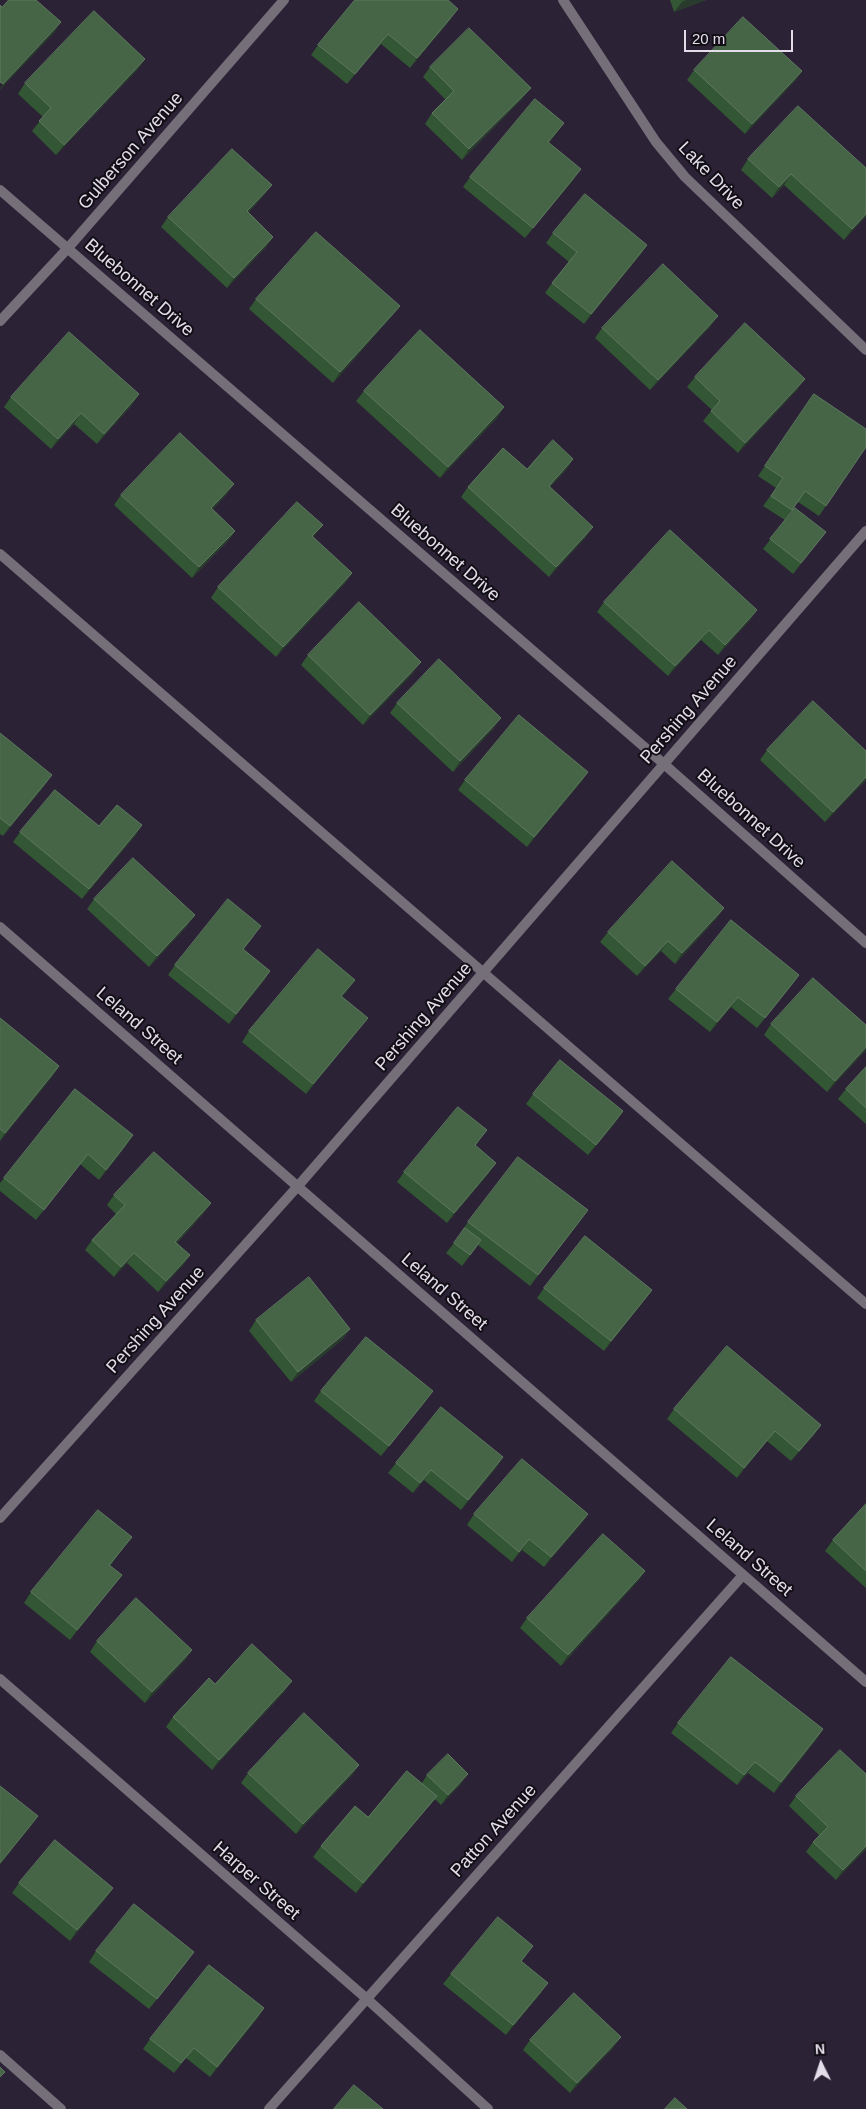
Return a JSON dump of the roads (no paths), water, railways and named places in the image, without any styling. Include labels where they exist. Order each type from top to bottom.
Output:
[{"type":"street","name":"Gulberson Avenue","points":[[0,321],[68,248],[284,0]]},
{"type":"street","name":"Lake Drive","points":[[563,0],[656,142],[685,177],[866,350]]},
{"type":"street","name":"Bluebonnet Drive","points":[[0,190],[664,764],[866,943]]},
{"type":"street","name":"Pershing Avenue","points":[[0,1518],[298,1186],[866,531]]},
{"type":"street","points":[[0,554],[866,1304]]},
{"type":"street","name":"Leland Street","points":[[0,927],[866,1682]]},
{"type":"street","name":"Patton Avenue","points":[[269,2109],[743,1575]]},
{"type":"street","name":"Harper Street","points":[[0,1679],[367,2000],[488,2109]]},
{"type":"street","points":[[0,2056],[61,2109]]}]
